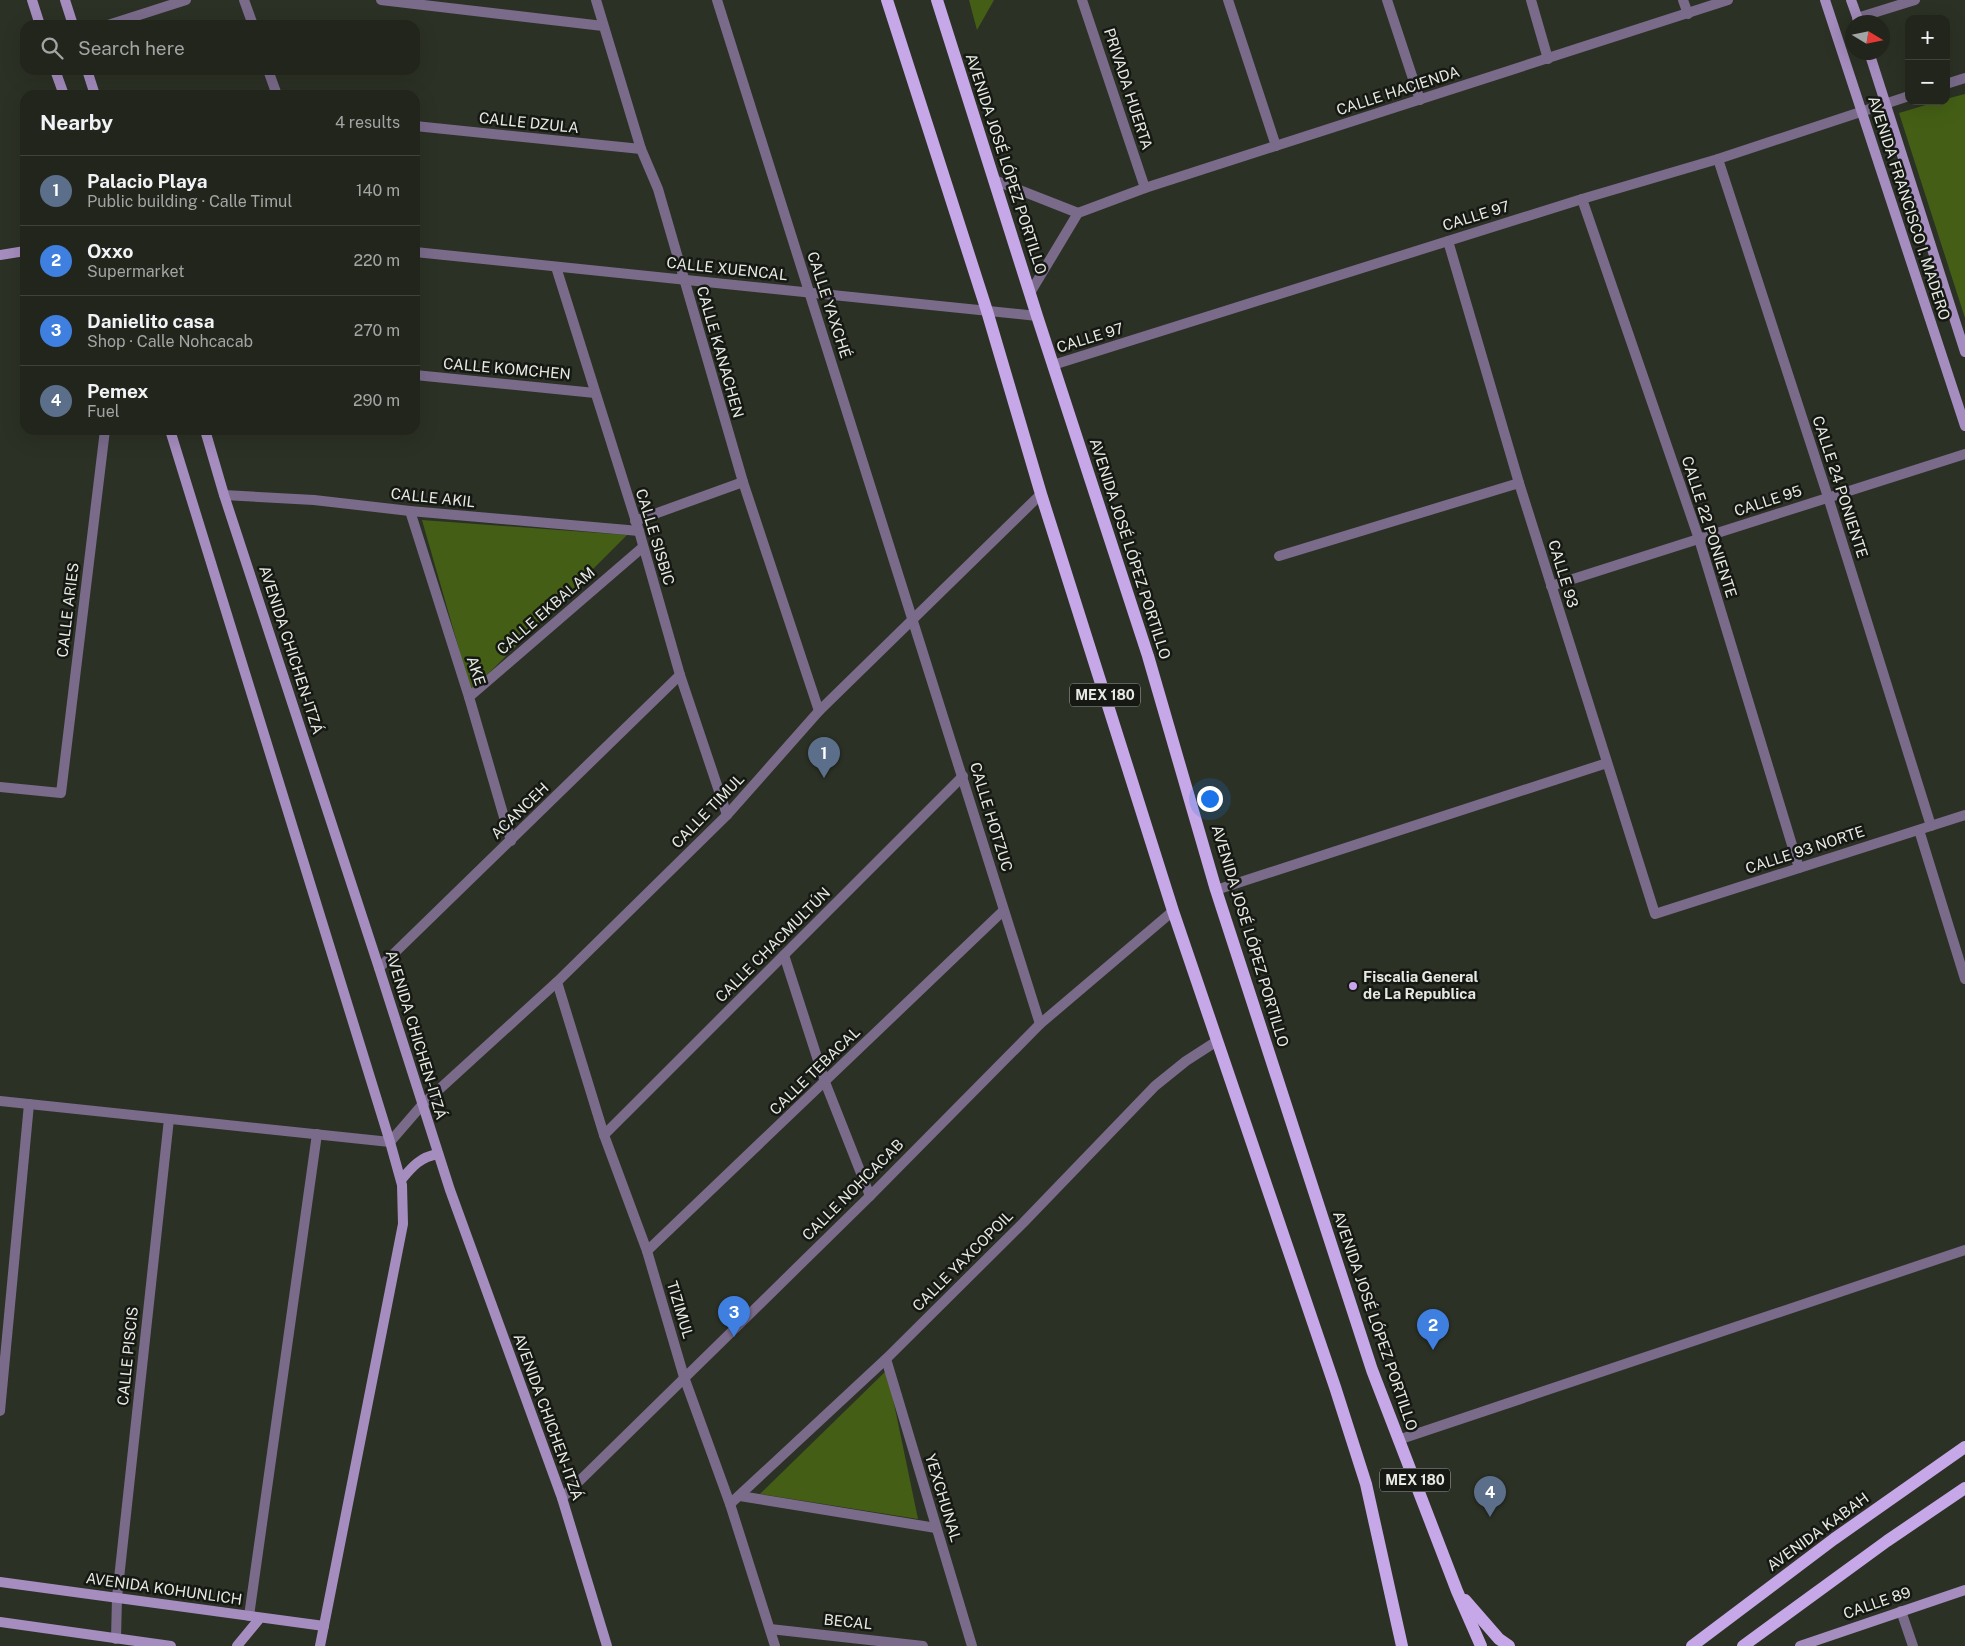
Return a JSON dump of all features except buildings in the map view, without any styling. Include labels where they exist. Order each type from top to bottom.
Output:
[{"type":"main road","points":[[32,0],[38,20]]},
{"type":"main road","points":[[65,0],[71,20]]},
{"type":"main road","name":"MEX 180","points":[[887,0],[988,311],[1041,494],[1172,910],[1332,1377],[1366,1484],[1402,1646]]},
{"type":"main road","name":"AVENIDA JOSÉ LÓPEZ PORTILLO","points":[[937,0],[1037,316],[1148,656],[1216,890],[1372,1370],[1457,1591],[1481,1646]]},
{"type":"main road","name":"AVENIDA FRANCISCO I. MADERO","points":[[1825,0],[1965,426]]},
{"type":"main road","points":[[1852,0],[1856,15]]},
{"type":"main road","name":"AVENIDA FRANCISCO I. MADERO","points":[[1871,60],[1965,352]]},
{"type":"main road","points":[[57,75],[62,90]]},
{"type":"main road","points":[[89,75],[93,90]]},
{"type":"main road","points":[[0,255],[20,252]]},
{"type":"main road","points":[[172,435],[401,1180],[402,1224],[320,1646]]},
{"type":"main road","name":"AVENIDA CHICHEN-ITZÁ","points":[[206,435],[224,495],[438,1154],[562,1498],[607,1646]]},
{"type":"main road","points":[[401,1180],[412,1166],[426,1156],[438,1154]]},
{"type":"main road","name":"AVENIDA KABAH","points":[[1692,1646],[1834,1539],[1965,1447]]},
{"type":"main road","points":[[1743,1646],[1887,1541],[1965,1488]]},
{"type":"main road","name":"AVENIDA KOHUNLICH","points":[[0,1582],[324,1626]]},
{"type":"main road","name":"CALLE 89","points":[[1800,1646],[1965,1590]]},
{"type":"main road","points":[[1457,1591],[1499,1639],[1510,1646]]},
{"type":"main road","points":[[237,1646],[260,1618]]},
{"type":"main road","points":[[0,1622],[171,1646]]},
{"type":"street","points":[[124,20],[186,0]]},
{"type":"street","points":[[244,0],[251,20]]},
{"type":"street","points":[[381,0],[603,26]]},
{"type":"street","name":"CALLE KANACHEN","points":[[596,0],[640,148],[658,189],[743,482],[819,711]]},
{"type":"street","name":"CALLE YAXCHÉ","points":[[717,0],[913,618]]},
{"type":"street","name":"PRIVADA HUERTA","points":[[1082,0],[1145,188]]},
{"type":"street","points":[[1228,0],[1276,146]]},
{"type":"street","points":[[1387,0],[1420,100]]},
{"type":"street","points":[[1530,0],[1548,59]]},
{"type":"street","points":[[1683,0],[1688,14]]},
{"type":"street","name":"CALLE HACIENDA","points":[[1078,212],[1145,188],[1728,0]]},
{"type":"street","points":[[1872,15],[1915,0]]},
{"type":"street","points":[[270,75],[275,90]]},
{"type":"street","points":[[1950,83],[1965,78]]},
{"type":"street","name":"CALLE 97","points":[[1053,365],[1582,199],[1718,159],[1905,97]]},
{"type":"street","name":"CALLE DZULA","points":[[420,126],[640,148]]},
{"type":"street","name":"CALLE 24 PONIENTE","points":[[1718,159],[1828,498],[1931,826]]},
{"type":"street","points":[[994,180],[1078,212],[1030,293]]},
{"type":"street","name":"CALLE 22 PONIENTE","points":[[1582,199],[1699,539],[1799,868]]},
{"type":"street","name":"CALLE 93","points":[[1448,241],[1518,483],[1655,914]]},
{"type":"street","name":"CALLE XUENCAL","points":[[420,253],[1037,316]]},
{"type":"street","name":"CALLE SISBIC","points":[[556,267],[639,531],[680,675],[727,815]]},
{"type":"street","name":"CALLE KOMCHEN","points":[[420,376],[595,393]]},
{"type":"street","name":"CALLE ARIES","points":[[0,787],[61,793],[104,435]]},
{"type":"street","name":"CALLE 95","points":[[1551,586],[1965,454]]},
{"type":"street","points":[[635,521],[743,482]]},
{"type":"street","points":[[1279,556],[1518,483]]},
{"type":"street","name":"CALLE TIMUL","points":[[390,1142],[422,1105],[557,982],[727,815],[819,711],[1041,494]]},
{"type":"street","name":"CALLE AKIL","points":[[224,495],[314,500],[410,512],[639,531]]},
{"type":"street","name":"AKE","points":[[410,512],[469,697],[511,841]]},
{"type":"street","name":"CALLE EKBALAM","points":[[469,697],[643,547]]},
{"type":"street","name":"CALLE HOTZUC","points":[[913,618],[1040,1024]]},
{"type":"street","name":"ACANCEH","points":[[379,968],[680,675]]},
{"type":"street","points":[[1216,890],[1607,763]]},
{"type":"street","name":"CALLE CHACMULTÚN","points":[[604,1135],[963,776]]},
{"type":"street","name":"CALLE 93 NORTE","points":[[1655,914],[1965,815]]},
{"type":"street","points":[[1918,830],[1965,979]]},
{"type":"street","name":"CALLE NOHCACAB","points":[[562,1498],[870,1196],[1040,1024],[1172,910]]},
{"type":"street","name":"CALLE TEBACAL","points":[[646,1252],[1004,911]]},
{"type":"street","points":[[784,955],[826,1082],[870,1196]]},
{"type":"street","name":"TIZIMUL","points":[[557,982],[604,1135],[646,1252],[684,1377],[730,1504],[775,1646]]},
{"type":"street","name":"CALLE YAXCOPOIL","points":[[730,1504],[886,1359],[1024,1223],[1155,1086],[1186,1061],[1217,1041]]},
{"type":"street","points":[[0,1101],[390,1142]]},
{"type":"street","points":[[0,1411],[29,1104]]},
{"type":"street","name":"CALLE PISCIS","points":[[116,1639],[117,1597],[169,1119]]},
{"type":"street","points":[[249,1616],[317,1134]]},
{"type":"street","points":[[1398,1440],[1965,1250]]},
{"type":"street","name":"YEXCHUNAL","points":[[886,1359],[972,1646]]},
{"type":"street","points":[[740,1496],[936,1528]]},
{"type":"street","points":[[1902,1611],[1913,1646]]},
{"type":"street","name":"BECAL","points":[[770,1628],[923,1646]]},
{"type":"green space","points":[[969,0],[994,0],[977,30]]},
{"type":"green space","points":[[1965,94],[1965,318],[1899,113],[1926,105],[1950,105],[1950,98]]},
{"type":"green space","points":[[422,520],[627,535],[471,691]]},
{"type":"green space","points":[[887,1370],[918,1519],[760,1494]]},
{"type":"place","name":"Palacio Playa","points":[[824,778]]},
{"type":"place","name":"Fiscalia General de La Republica","points":[[1353,986]]},
{"type":"place","name":"Danielito casa","points":[[734,1337]]},
{"type":"place","name":"Oxxo","points":[[1433,1350]]},
{"type":"place","name":"Pemex","points":[[1490,1517]]}]
